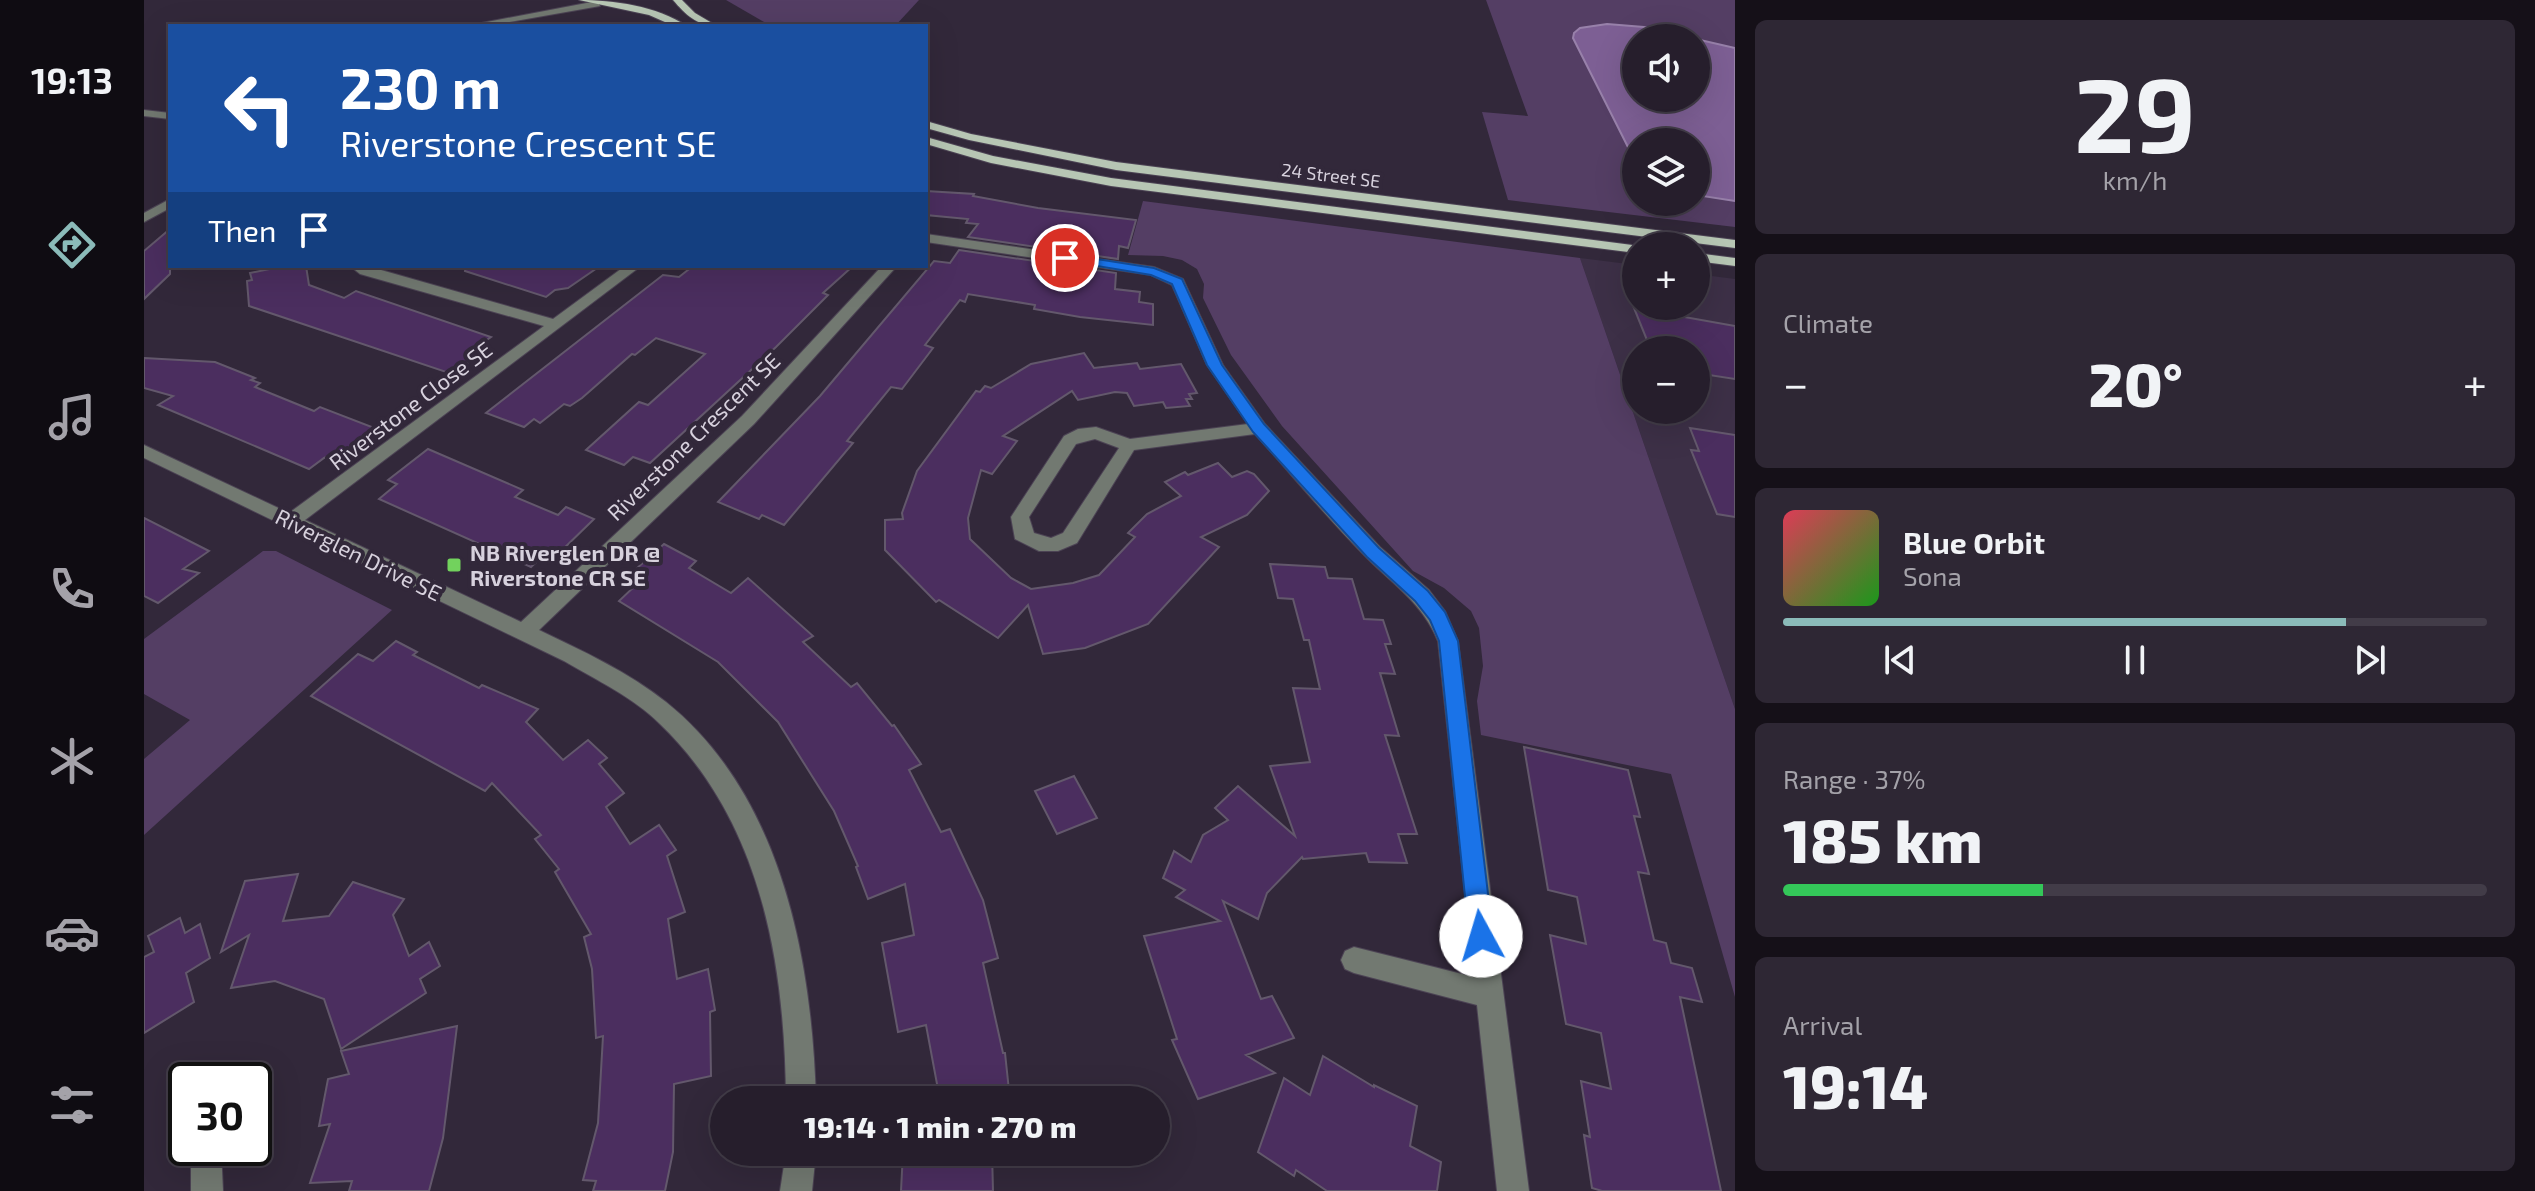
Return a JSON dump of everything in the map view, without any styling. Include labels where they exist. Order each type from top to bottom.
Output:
[{"type":"main road","points":[[583,0],[651,13],[677,24]]},
{"type":"main road","points":[[677,0],[692,15],[708,24]]},
{"type":"main road","points":[[600,4],[648,2]]},
{"type":"main road","name":"24 Street SE","points":[[928,125],[969,137],[1116,166],[1735,244]]},
{"type":"main road","name":"24 Street SE","points":[[928,141],[991,159],[1111,182],[1622,247]]},
{"type":"main road","points":[[1710,259],[1735,262]]},
{"type":"street","points":[[538,14],[566,0]]},
{"type":"street","points":[[482,24],[600,4]]},
{"type":"street","points":[[144,113],[168,116]]},
{"type":"street","points":[[144,218],[168,204]]},
{"type":"street","points":[[928,238],[1154,271],[1173,278],[1184,290],[1196,327],[1215,365],[1259,428],[1318,496],[1422,596],[1438,617],[1448,641],[1487,994],[1513,1191]]},
{"type":"street","name":"Riverstone Close SE","points":[[360,268],[555,324]]},
{"type":"street","name":"Riverstone Close SE","points":[[291,521],[631,268]]},
{"type":"street","name":"Riverstone Crescent SE","points":[[523,633],[748,420],[888,268]]},
{"type":"street","points":[[1129,445],[1070,538],[1054,546],[1043,545],[1022,534],[1020,517],[1070,440],[1078,435],[1096,433],[1129,445],[1259,428]]},
{"type":"street","name":"Riverglen Drive SE","points":[[144,451],[604,674],[668,718],[718,778],[742,817],[766,872],[782,922],[795,992],[801,1086]]},
{"type":"street","points":[[1354,960],[1487,994]]},
{"type":"street","points":[[206,1166],[207,1191]]},
{"type":"street","points":[[796,1191],[799,1166]]},
{"type":"shaded area","points":[[726,0],[919,0],[897,24],[768,24]]},
{"type":"shaded area","points":[[1486,0],[1735,0],[1735,227],[1643,216],[1710,216],[1710,128],[1622,128],[1622,214],[1508,200],[1482,112],[1528,116]]},
{"type":"shaded area","points":[[1622,25],[1622,112],[1710,112],[1710,42],[1735,48],[1735,201],[1710,197],[1710,128],[1622,128],[1622,135],[1573,38],[1580,28]]},
{"type":"shaded area","points":[[1143,201],[1580,258],[1622,380],[1622,424],[1637,424],[1735,709],[1735,997],[1671,774],[1481,735],[1477,701],[1483,666],[1479,628],[1471,611],[1444,588],[1413,571],[1282,426],[1231,355],[1203,298],[1204,284],[1197,269],[1182,260],[1163,256],[1128,255]]},
{"type":"shaded area","points":[[1580,258],[1622,263],[1622,320],[1710,320],[1710,276],[1735,279],[1735,709],[1637,424],[1710,424],[1710,336],[1622,336],[1622,380]]},
{"type":"shaded area","points":[[263,551],[276,551],[392,610],[144,835],[144,759],[190,720],[144,694],[144,639]]},
{"type":"building","points":[[928,191],[974,194],[1038,208],[1136,220],[1128,248],[1119,246],[1118,259],[968,237],[978,224],[966,223],[968,219],[928,215]]},
{"type":"building","points":[[168,231],[170,274],[144,299],[144,251]]},
{"type":"building","points":[[959,250],[1116,273],[1115,289],[1140,292],[1139,302],[1153,304],[1153,325],[1080,317],[1034,309],[1035,305],[968,294],[965,302],[960,300],[925,345],[933,348],[902,389],[891,387],[847,441],[853,443],[784,525],[762,515],[759,519],[718,502],[820,396],[934,261],[950,263]]},
{"type":"building","points":[[274,268],[306,268],[309,285],[344,298],[356,291],[491,337],[478,346],[487,349],[452,374],[249,306],[247,281],[252,280],[250,273]]},
{"type":"building","points":[[466,268],[597,268],[568,288],[555,290],[546,297],[465,271]]},
{"type":"building","points":[[690,268],[851,268],[823,293],[828,295],[776,347],[650,463],[633,457],[624,465],[586,450],[639,402],[648,405],[705,354],[656,338],[635,355],[632,354],[582,398],[570,406],[564,404],[540,423],[534,419],[524,427],[486,413],[663,275],[679,277]]},
{"type":"building","points":[[1639,320],[1701,320],[1735,326],[1735,379],[1710,375],[1710,336],[1645,336]]},
{"type":"building","points":[[1084,353],[1094,368],[1137,363],[1140,369],[1181,364],[1197,393],[1189,394],[1192,399],[1186,399],[1190,406],[1166,408],[1163,402],[1134,406],[1127,393],[1115,392],[1078,400],[1072,391],[1003,436],[1017,441],[992,474],[981,470],[968,518],[970,539],[1011,578],[1031,589],[1073,583],[1099,575],[1135,537],[1128,533],[1147,514],[1181,496],[1165,482],[1185,472],[1188,475],[1218,463],[1232,477],[1247,471],[1254,474],[1269,491],[1247,515],[1201,537],[1219,547],[1148,624],[1085,648],[1043,654],[1028,605],[998,638],[939,600],[936,602],[885,550],[885,520],[903,519],[902,513],[917,471],[976,391],[980,392],[985,386],[991,388],[1031,364]]},
{"type":"building","points":[[144,358],[215,362],[255,378],[251,380],[260,383],[255,387],[314,411],[320,407],[377,429],[340,456],[334,454],[324,458],[309,469],[158,405],[173,396],[144,388]]},
{"type":"building","points":[[1690,428],[1735,435],[1735,517],[1717,514],[1691,450],[1699,451]]},
{"type":"building","points":[[428,449],[523,490],[515,497],[558,515],[566,507],[594,519],[556,556],[547,552],[531,567],[379,499],[397,484],[388,480]]},
{"type":"building","points":[[144,518],[209,551],[183,569],[199,573],[158,603],[144,596]]},
{"type":"building","points":[[664,544],[696,561],[689,568],[731,593],[748,578],[813,636],[803,642],[851,687],[857,683],[894,725],[921,764],[909,770],[941,832],[950,829],[983,900],[998,958],[983,963],[1005,1053],[1009,1086],[937,1086],[926,1025],[898,1032],[882,943],[914,935],[905,884],[868,899],[858,866],[834,811],[778,722],[718,662],[619,601],[637,584],[626,578]]},
{"type":"building","points":[[1270,564],[1325,567],[1328,578],[1352,579],[1364,619],[1383,620],[1391,644],[1385,644],[1395,674],[1380,673],[1399,736],[1385,735],[1417,834],[1398,834],[1407,863],[1369,862],[1366,853],[1302,857],[1267,893],[1258,919],[1223,901],[1261,999],[1272,996],[1294,1038],[1246,1055],[1275,1073],[1198,1099],[1172,1040],[1177,1039],[1144,936],[1220,921],[1176,897],[1185,890],[1163,878],[1174,851],[1191,862],[1203,835],[1228,820],[1215,808],[1238,786],[1295,836],[1270,766],[1310,762],[1293,688],[1320,689],[1309,640],[1304,640],[1293,599],[1278,598]]},
{"type":"building","points":[[396,641],[417,652],[413,655],[479,688],[482,685],[538,709],[526,722],[563,760],[588,740],[607,758],[599,764],[624,793],[606,807],[630,844],[659,825],[676,850],[667,856],[685,912],[668,919],[677,979],[708,969],[715,1010],[710,1012],[711,1076],[674,1084],[673,1152],[665,1191],[593,1191],[596,1181],[583,1180],[598,1123],[603,1036],[596,1038],[592,969],[584,937],[591,934],[555,872],[559,869],[535,839],[541,835],[492,783],[485,791],[311,696],[358,654],[373,661]]},
{"type":"building","points":[[1524,747],[1628,770],[1640,817],[1634,816],[1649,874],[1638,872],[1654,940],[1666,943],[1671,963],[1692,968],[1702,1002],[1680,997],[1721,1191],[1602,1191],[1592,1188],[1584,1135],[1590,1137],[1581,1081],[1611,1089],[1601,1033],[1566,1024],[1550,935],[1586,944],[1577,897],[1548,890]]},
{"type":"building","points":[[1074,776],[1097,818],[1057,834],[1035,791]]},
{"type":"building","points":[[298,874],[283,921],[329,916],[353,882],[404,899],[393,915],[409,956],[429,942],[440,966],[420,979],[426,993],[341,1049],[324,999],[275,981],[231,988],[249,935],[221,952],[245,881]]},
{"type":"building","points":[[180,918],[185,933],[200,924],[210,958],[186,973],[194,1002],[144,1033],[144,957],[154,952],[148,936]]},
{"type":"building","points":[[457,1026],[443,1138],[429,1191],[349,1191],[352,1181],[310,1183],[330,1124],[319,1126],[328,1079],[349,1074],[341,1051]]},
{"type":"building","points":[[1323,1056],[1374,1087],[1417,1106],[1410,1146],[1441,1162],[1437,1191],[1327,1191],[1296,1170],[1294,1176],[1258,1152],[1284,1078],[1310,1095]]},
{"type":"building","points":[[902,1166],[992,1166],[993,1191],[901,1191]]},
{"type":"place","name":"NB Riverglen DR @ Riverstone CR SE","points":[[454,565]]},
{"type":"route","points":[[1065,258],[1154,271],[1178,282],[1215,365],[1259,428],[1318,496],[1422,596],[1438,617],[1448,641],[1481,936]]}]
